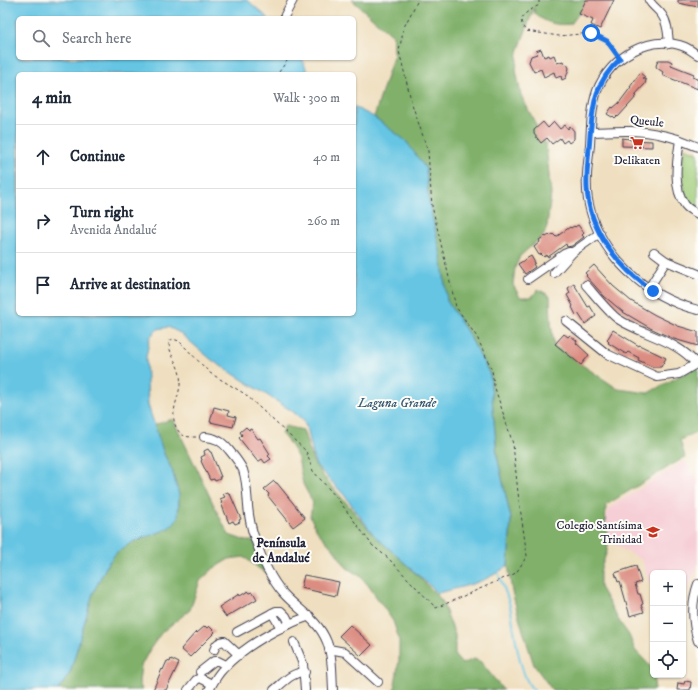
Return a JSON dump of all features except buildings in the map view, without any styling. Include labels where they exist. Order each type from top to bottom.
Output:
[{"type":"street","points":[[285,15],[293,0]]},
{"type":"street","points":[[649,0],[653,7],[661,13],[665,20],[668,44]]},
{"type":"street","points":[[698,49],[668,44],[643,47],[620,59],[604,77],[597,92],[594,104],[586,185],[590,207],[600,233],[618,262],[649,288],[672,301],[698,310]]},
{"type":"street","points":[[688,48],[698,55]]},
{"type":"street","name":"Queule","points":[[591,132],[643,132],[663,135],[698,146]]},
{"type":"street","points":[[680,140],[677,172],[680,192],[685,206],[698,214]]},
{"type":"street","points":[[554,273],[572,252],[600,233]]},
{"type":"street","points":[[528,279],[564,254],[572,252]]},
{"type":"street","points":[[654,252],[666,261],[698,274]]},
{"type":"street","points":[[649,288],[666,261]]},
{"type":"street","points":[[566,321],[607,354],[657,377],[679,374],[697,363],[680,350],[617,319],[586,285]]},
{"type":"street","points":[[204,438],[210,437],[217,439],[226,446],[236,458],[243,471],[247,486],[250,520],[261,554],[279,588],[289,599],[310,616],[321,629],[329,649],[333,690]]},
{"type":"street","points":[[698,584],[694,597],[693,613],[698,641]]},
{"type":"street","points":[[237,632],[276,611],[281,611],[286,616],[290,624]]},
{"type":"street","points":[[272,613],[281,628]]},
{"type":"street","points":[[188,690],[196,680],[200,678],[211,687],[226,665],[238,655],[281,628],[310,616]]},
{"type":"street","points":[[214,650],[216,645],[224,641],[238,655]]},
{"type":"street","points":[[294,642],[301,657],[305,672],[305,690]]},
{"type":"street","points":[[329,649],[345,652],[378,682]]},
{"type":"street","points":[[200,672],[214,660],[226,665]]},
{"type":"street","points":[[274,690],[293,674],[305,672]]},
{"type":"path","points":[[204,438],[185,437],[181,435],[174,423],[173,416],[180,377],[177,363],[169,346],[169,341],[173,339],[179,341],[210,373],[245,394],[306,451],[313,471],[337,498],[372,544],[388,558],[436,608],[516,573],[527,556],[513,444],[494,385],[492,370],[477,337],[456,306],[432,206],[428,151],[412,104],[399,51],[404,28],[418,0]]},
{"type":"path","points":[[539,0],[539,5],[524,14],[520,22],[526,31],[559,36],[591,33],[607,41],[620,59]]},
{"type":"path","points":[[280,72],[288,60]]},
{"type":"shaded area","name":"Colegio Santísima Trinidad","points":[[685,461],[698,480],[698,567],[686,593],[686,570],[650,570],[650,584],[642,560],[610,542],[605,522],[609,508]]},
{"type":"green space","points":[[352,0],[589,0],[571,24],[561,25],[543,20],[535,14],[534,8],[518,52],[516,70],[521,95],[546,145],[551,194],[547,226],[544,235],[520,256],[515,268],[513,285],[520,297],[532,297],[538,289],[550,296],[554,346],[618,389],[648,393],[698,366],[698,432],[680,440],[685,457],[606,505],[605,526],[609,540],[600,571],[600,587],[629,635],[635,650],[650,666],[650,678],[655,678],[654,690],[552,690],[534,665],[512,592],[508,565],[511,519],[497,456],[490,375],[469,335],[447,301],[444,276],[429,203],[426,168],[386,126],[374,117],[394,54],[393,36]]},
{"type":"green space","points":[[684,148],[698,153],[698,208],[690,203],[685,192],[683,169]]},
{"type":"green space","points":[[173,419],[229,535],[246,541],[254,541],[265,573],[244,557],[229,559],[214,568],[200,581],[190,610],[162,632],[150,649],[141,666],[139,682],[142,690],[58,690],[70,673],[93,593],[108,563],[117,552],[131,543],[165,530],[179,509],[179,495],[172,470],[164,454],[154,425]]},
{"type":"green space","points":[[285,426],[303,430],[313,461],[323,476],[374,535],[401,559],[442,601],[455,635],[455,656],[462,664],[474,659],[481,662],[503,690],[394,690],[399,660],[399,639],[393,621],[368,585],[360,576],[347,568],[334,550],[317,531],[310,516],[313,503],[303,484],[298,458],[281,433]]},
{"type":"water","name":"Laguna Grande","points":[[0,0],[247,0],[266,16],[16,16],[16,60],[303,60],[307,72],[16,72],[16,316],[356,316],[356,108],[374,117],[406,141],[426,169],[429,203],[441,255],[447,301],[469,335],[490,375],[497,456],[511,519],[508,565],[492,576],[483,580],[438,593],[374,535],[344,495],[315,464],[308,431],[303,420],[292,411],[213,361],[180,333],[168,327],[158,329],[150,337],[146,357],[148,405],[164,454],[172,470],[179,495],[178,518],[174,524],[165,530],[131,543],[117,552],[108,563],[93,593],[70,673],[58,690],[0,690]]},
{"type":"waterway","points":[[498,572],[510,606],[521,665],[529,684],[534,690]]},
{"type":"place","name":"Delikaten","points":[[637,143]]},
{"type":"place","name":"Colegio Santísima Trinidad","points":[[653,532]]},
{"type":"district","name":"Península de Andalué","points":[[281,550]]},
{"type":"route","points":[[591,33],[607,41],[620,59],[604,77],[595,98],[586,185],[588,200],[602,238],[618,262],[642,284],[653,291]]}]
